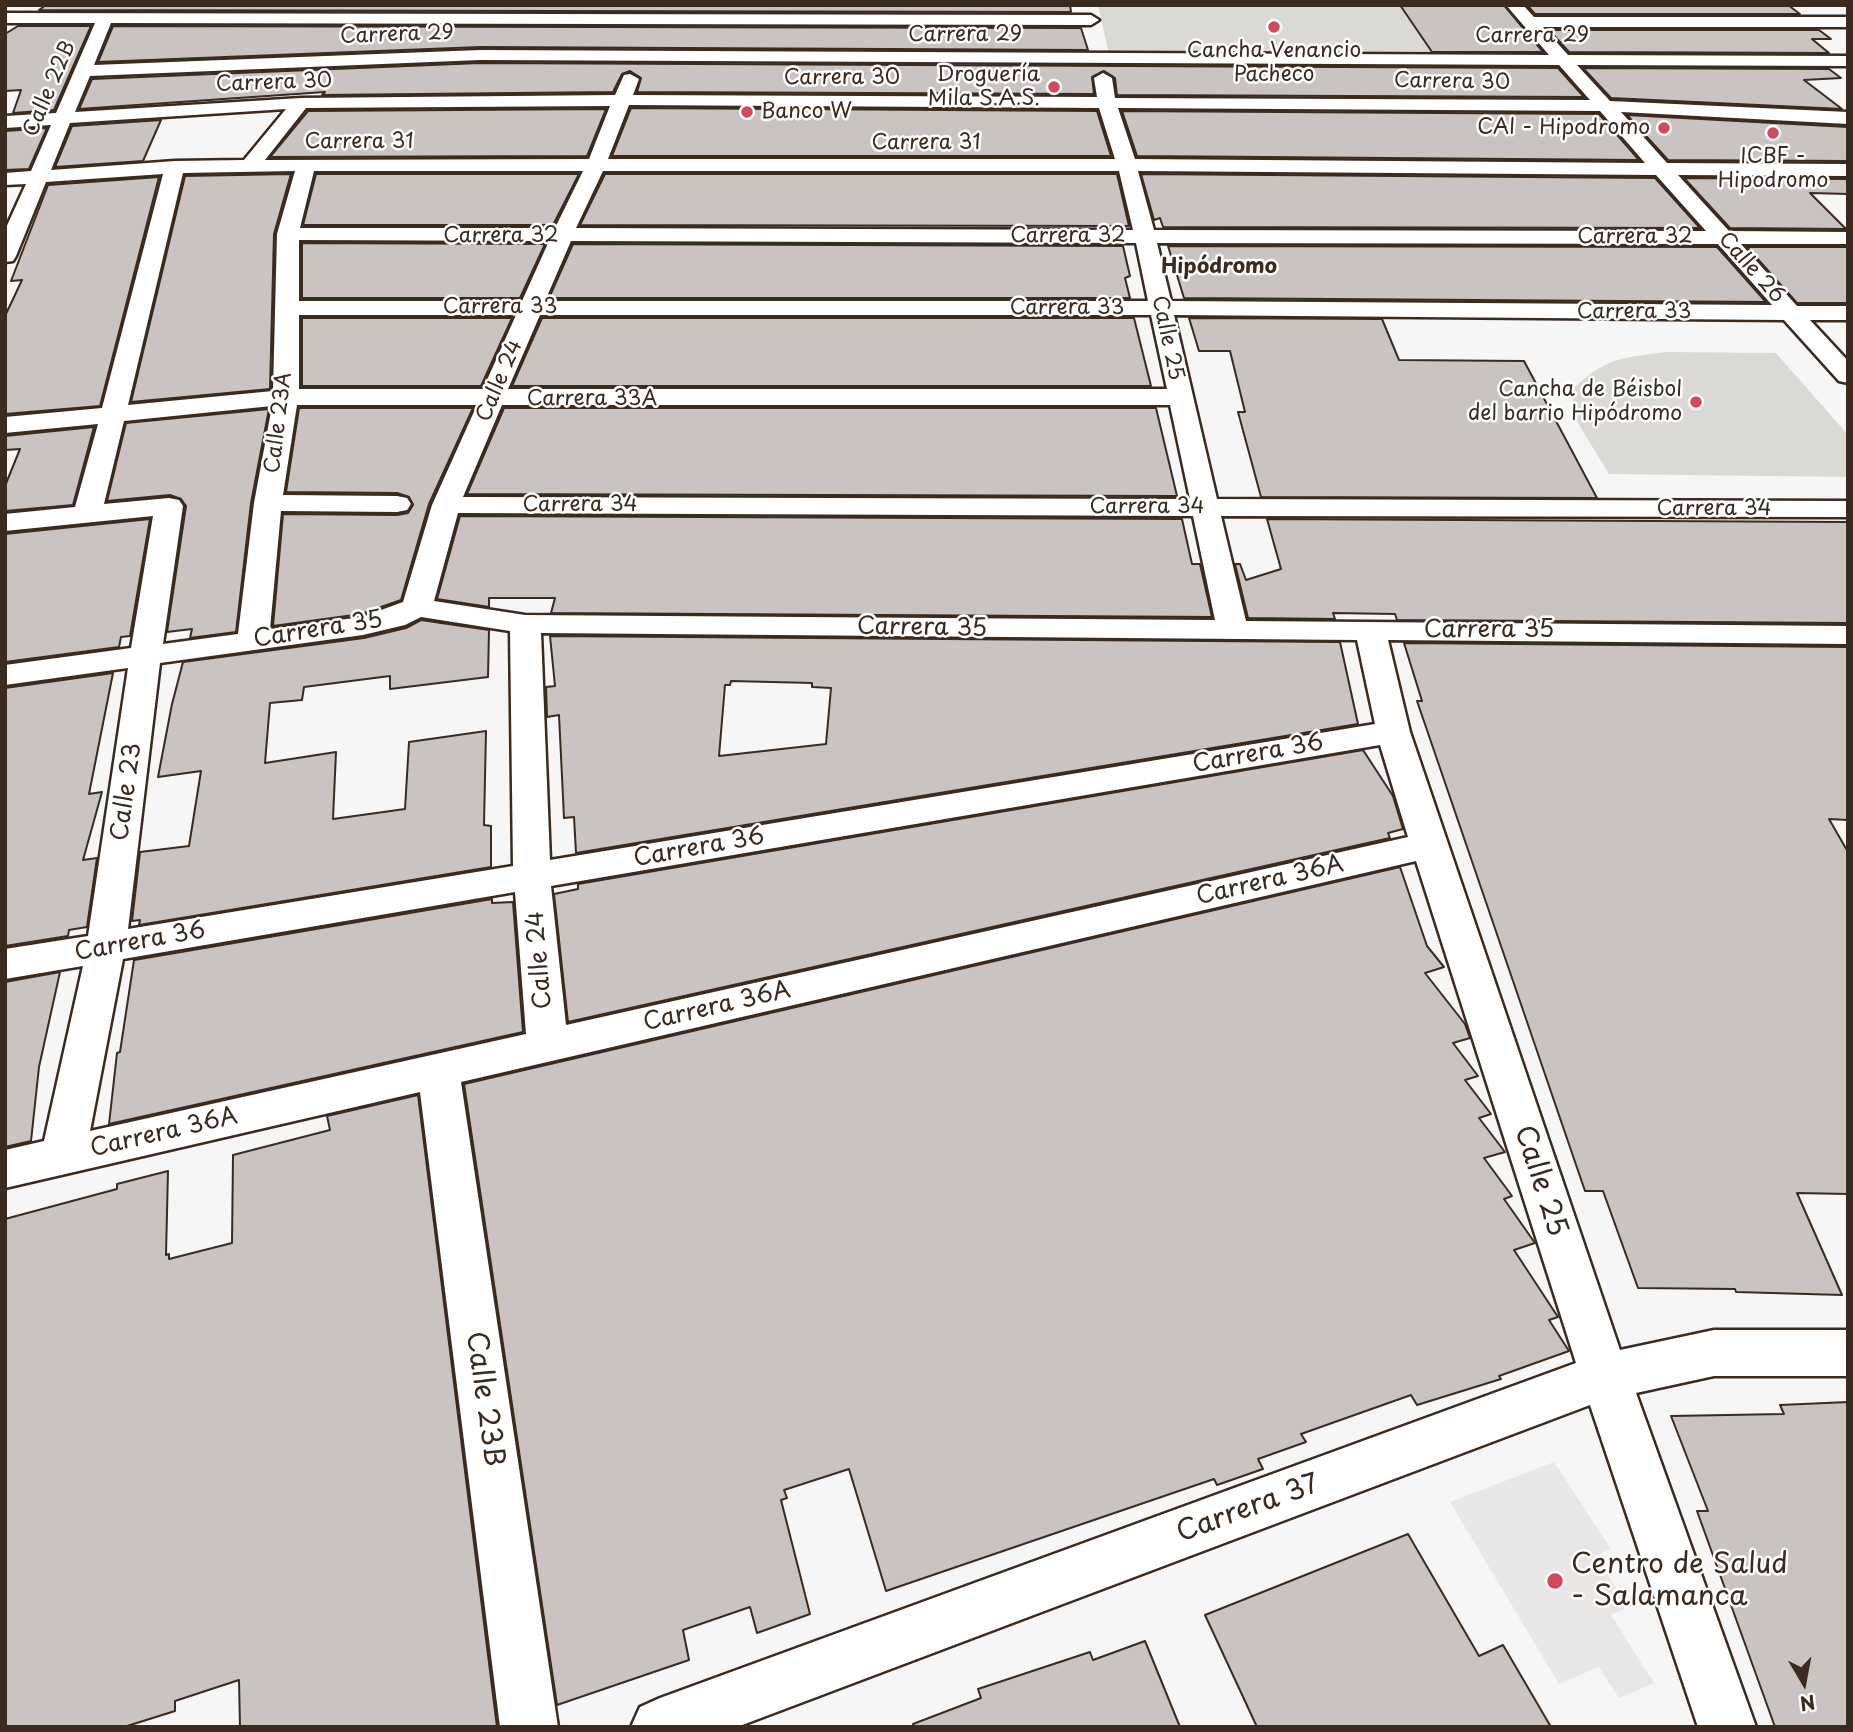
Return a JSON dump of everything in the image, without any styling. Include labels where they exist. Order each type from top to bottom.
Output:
[{"type":"street","points":[[158,19],[178,5]]},
{"type":"street","name":"Calle 26","points":[[1514,5],[1848,376]]},
{"type":"street","points":[[5,18],[158,19],[210,25],[649,32],[1090,13]]},
{"type":"street","name":"Calle 25","points":[[1090,13],[1106,101],[1127,165],[1233,631]]},
{"type":"street","name":"Calle 22B","points":[[5,256],[105,19]]},
{"type":"street","points":[[1528,22],[1848,22]]},
{"type":"street","name":"Carrera 29","points":[[83,71],[202,59],[480,55],[649,32],[1099,58],[1848,61]]},
{"type":"street","name":"Calle 24","points":[[417,607],[446,505],[562,236],[596,165],[649,32]]},
{"type":"street","points":[[189,109],[202,59]]},
{"type":"street","name":"Carrera 30","points":[[5,122],[301,103],[621,100],[1605,106],[1848,118]]},
{"type":"street","points":[[250,165],[301,103]]},
{"type":"street","name":"Carrera 31","points":[[5,179],[175,167],[250,165],[1127,165],[1848,170]]},
{"type":"street","name":"Calle 23A","points":[[253,640],[268,503],[286,397],[288,234],[306,165]]},
{"type":"street","points":[[88,513],[175,167]]},
{"type":"street","name":"Carrera 32","points":[[288,234],[1848,238]]},
{"type":"street","name":"Carrera 33","points":[[286,308],[1160,308],[1848,313]]},
{"type":"street","name":"Carrera 33A","points":[[5,425],[286,397],[1179,397]]},
{"type":"street","points":[[268,503],[397,504]]},
{"type":"street","name":"Carrera 34","points":[[446,505],[1848,509]]},
{"type":"street","name":"Calle 23","points":[[5,523],[169,506],[145,657],[106,947],[63,1156]]},
{"type":"street","name":"Carrera 35","points":[[5,675],[363,626],[394,618],[417,607],[525,624],[1848,635]]},
{"type":"street","name":"Calle 24","points":[[525,624],[533,876],[547,1045]]},
{"type":"street","name":"Calle 25","points":[[1370,630],[1393,732],[1429,845],[1605,1376],[1727,1727]]},
{"type":"street","name":"Carrera 36","points":[[5,964],[1393,732]]},
{"type":"street","name":"Carrera 36A","points":[[5,1169],[1429,845]]},
{"type":"street","name":"Calle 23B","points":[[438,1070],[530,1727]]},
{"type":"street","name":"Carrera 37","points":[[660,1727],[1605,1376],[1714,1353],[1848,1353]]},
{"type":"shaded area","points":[[1098,5],[1498,5],[1540,55],[1109,54]]},
{"type":"shaded area","name":"Cancha de Béisbol del barrio Hipódromo","points":[[1666,352],[1776,353],[1848,435],[1848,477],[1609,474],[1573,415],[1573,389],[1595,371],[1616,361]]},
{"type":"shaded area","name":"Centro de Salud - Salamanca","points":[[1554,1462],[1611,1549],[1595,1556],[1629,1607],[1611,1615],[1654,1683],[1619,1698],[1599,1667],[1559,1684],[1450,1502]]},
{"type":"building","points":[[46,5],[1070,5],[1071,12],[39,10]]},
{"type":"building","points":[[1400,5],[1504,5],[1543,52],[1432,52]]},
{"type":"building","points":[[1527,5],[1788,5],[1800,14],[1535,14]]},
{"type":"building","points":[[18,26],[91,26],[54,110],[13,113],[21,90],[5,91],[5,34]]},
{"type":"building","points":[[113,26],[1081,28],[1088,50],[480,47],[98,62]]},
{"type":"building","points":[[1549,30],[1819,30],[1831,39],[1812,39],[1829,53],[1569,52]]},
{"type":"building","points":[[480,63],[1558,68],[1584,97],[1117,95],[1115,78],[1104,71],[1092,77],[1094,94],[637,92],[641,78],[630,71],[622,74],[613,92],[322,95],[325,92],[79,109],[92,79]]},
{"type":"building","points":[[1583,68],[1829,69],[1841,78],[1804,80],[1842,109],[1611,98]]},
{"type":"building","points":[[631,108],[1097,111],[1111,156],[612,156]]},
{"type":"building","points":[[606,109],[587,156],[270,157],[308,111]]},
{"type":"building","points":[[1122,111],[1599,114],[1639,160],[1137,156]]},
{"type":"building","name":"ICBF - Hipodromo","points":[[1627,115],[1848,127],[1848,161],[1668,160]]},
{"type":"building","points":[[161,120],[143,161],[55,167],[72,126]]},
{"type":"building","points":[[47,128],[29,169],[5,170],[5,131]]},
{"type":"building","points":[[291,174],[274,234],[270,389],[131,402],[185,176]]},
{"type":"building","points":[[316,174],[579,174],[553,225],[303,225]]},
{"type":"building","points":[[605,174],[1117,174],[1129,226],[580,225]]},
{"type":"building","points":[[1141,174],[1655,178],[1700,228],[1163,227],[1160,218],[1154,220]]},
{"type":"building","points":[[159,177],[100,406],[5,414],[5,316],[22,280],[11,281],[48,185]]},
{"type":"building","points":[[1684,178],[1848,179],[1848,194],[1810,193],[1846,229],[1730,228]]},
{"type":"building","points":[[302,243],[545,244],[520,298],[302,298]]},
{"type":"building","points":[[573,244],[1123,246],[1130,276],[1125,278],[1130,298],[549,298]]},
{"type":"building","points":[[1168,246],[1717,247],[1766,302],[1184,298]]},
{"type":"building","points":[[1747,247],[1848,247],[1848,303],[1797,303]]},
{"type":"building","points":[[302,318],[512,318],[481,386],[302,386]]},
{"type":"building","points":[[542,318],[1134,318],[1151,386],[512,386]]},
{"type":"building","points":[[1189,318],[1382,319],[1399,360],[1524,361],[1597,498],[1261,497],[1238,412],[1245,412],[1230,351],[1199,351]]},
{"type":"building","points":[[299,408],[473,408],[429,504],[401,600],[361,614],[273,626],[283,514],[397,515],[408,513],[413,505],[409,497],[397,493],[286,492]]},
{"type":"building","points":[[504,408],[1156,408],[1177,496],[467,494]]},
{"type":"building","points":[[269,409],[251,503],[236,632],[190,638],[192,629],[167,632],[186,506],[181,499],[170,495],[107,501],[126,423]]},
{"type":"building","points":[[94,427],[73,505],[5,511],[5,486],[20,449],[5,450],[5,436]]},
{"type":"building","points":[[460,516],[1182,519],[1192,564],[1200,564],[1212,617],[551,613],[555,598],[489,598],[489,607],[437,599]]},
{"type":"building","points":[[150,519],[130,636],[121,637],[119,647],[5,662],[5,534]]},
{"type":"building","points":[[1267,519],[1848,522],[1848,623],[1397,620],[1395,614],[1333,613],[1335,619],[1248,618],[1235,564],[1240,564],[1246,580],[1281,569]]},
{"type":"building","points":[[421,620],[489,630],[488,677],[390,689],[390,676],[304,687],[302,700],[270,703],[265,763],[336,752],[333,819],[405,809],[409,742],[486,731],[484,825],[491,826],[491,867],[139,925],[140,920],[132,921],[140,852],[189,846],[201,771],[158,777],[183,662],[364,638],[406,628]]},
{"type":"building","points":[[550,636],[1340,642],[1358,724],[576,853],[574,817],[564,818],[559,715],[547,717],[546,687],[555,686]],"holes":[[[731,681],[812,683],[812,687],[831,688],[826,744],[719,756],[725,685],[730,685]]]},
{"type":"building","points":[[1404,643],[1848,647],[1848,820],[1829,819],[1848,852],[1848,1194],[1797,1193],[1842,1295],[1736,1292],[1735,1289],[1638,1288],[1603,1191],[1585,1191],[1417,701],[1422,701]]},
{"type":"building","points":[[113,673],[89,794],[102,792],[83,860],[97,858],[87,927],[69,930],[68,936],[5,946],[5,688]]},
{"type":"building","points":[[1363,750],[1393,796],[1403,829],[1388,833],[1390,838],[568,1022],[554,894],[578,889],[578,884]]},
{"type":"building","points":[[1400,867],[1427,946],[1444,967],[1425,973],[1465,1024],[1470,1038],[1453,1043],[1478,1076],[1465,1080],[1491,1114],[1479,1118],[1505,1152],[1484,1158],[1512,1196],[1504,1199],[1535,1243],[1514,1250],[1558,1317],[1549,1320],[1569,1351],[1499,1376],[1501,1379],[1417,1405],[1411,1395],[1301,1434],[1306,1442],[1258,1459],[1263,1469],[1217,1485],[1214,1479],[886,1591],[849,1469],[784,1490],[787,1498],[781,1500],[810,1614],[757,1633],[750,1607],[683,1630],[689,1660],[557,1705],[464,1084]]},
{"type":"building","points":[[492,899],[492,903],[513,902],[523,1032],[109,1124],[117,1053],[120,1052],[134,960]]},
{"type":"building","points":[[60,972],[39,1067],[31,1141],[5,1147],[5,982]]},
{"type":"building","points":[[418,1095],[497,1727],[240,1727],[239,1680],[175,1701],[175,1711],[124,1727],[5,1727],[5,1219],[117,1189],[117,1184],[168,1171],[166,1255],[169,1254],[169,1259],[232,1243],[233,1155],[330,1130],[327,1116]]},
{"type":"building","points":[[1848,1402],[1848,1727],[1775,1727],[1697,1511],[1708,1511],[1671,1416],[1784,1414],[1780,1405]]},
{"type":"building","points":[[1408,1534],[1479,1656],[1503,1645],[1551,1727],[1257,1727],[1205,1615]]},
{"type":"building","points":[[1145,1641],[1180,1727],[914,1727],[913,1724],[981,1698],[978,1689],[1090,1652],[1093,1660]]},
{"type":"place","name":"Cancha Venancio Pacheco","points":[[1274,27]]},
{"type":"place","name":"Droguería Mila S.A.S.","points":[[1054,87]]},
{"type":"place","name":"Banco W","points":[[747,112]]},
{"type":"place","name":"CAI - Hipodromo","points":[[1664,128]]},
{"type":"place","name":"ICBF - Hipodromo","points":[[1773,133]]},
{"type":"place","name":"Cancha de Béisbol del barrio Hipódromo","points":[[1696,402]]},
{"type":"place","name":"Centro de Salud - Salamanca","points":[[1555,1581]]},
{"type":"district","name":"Hipódromo","points":[[1219,267]]}]
